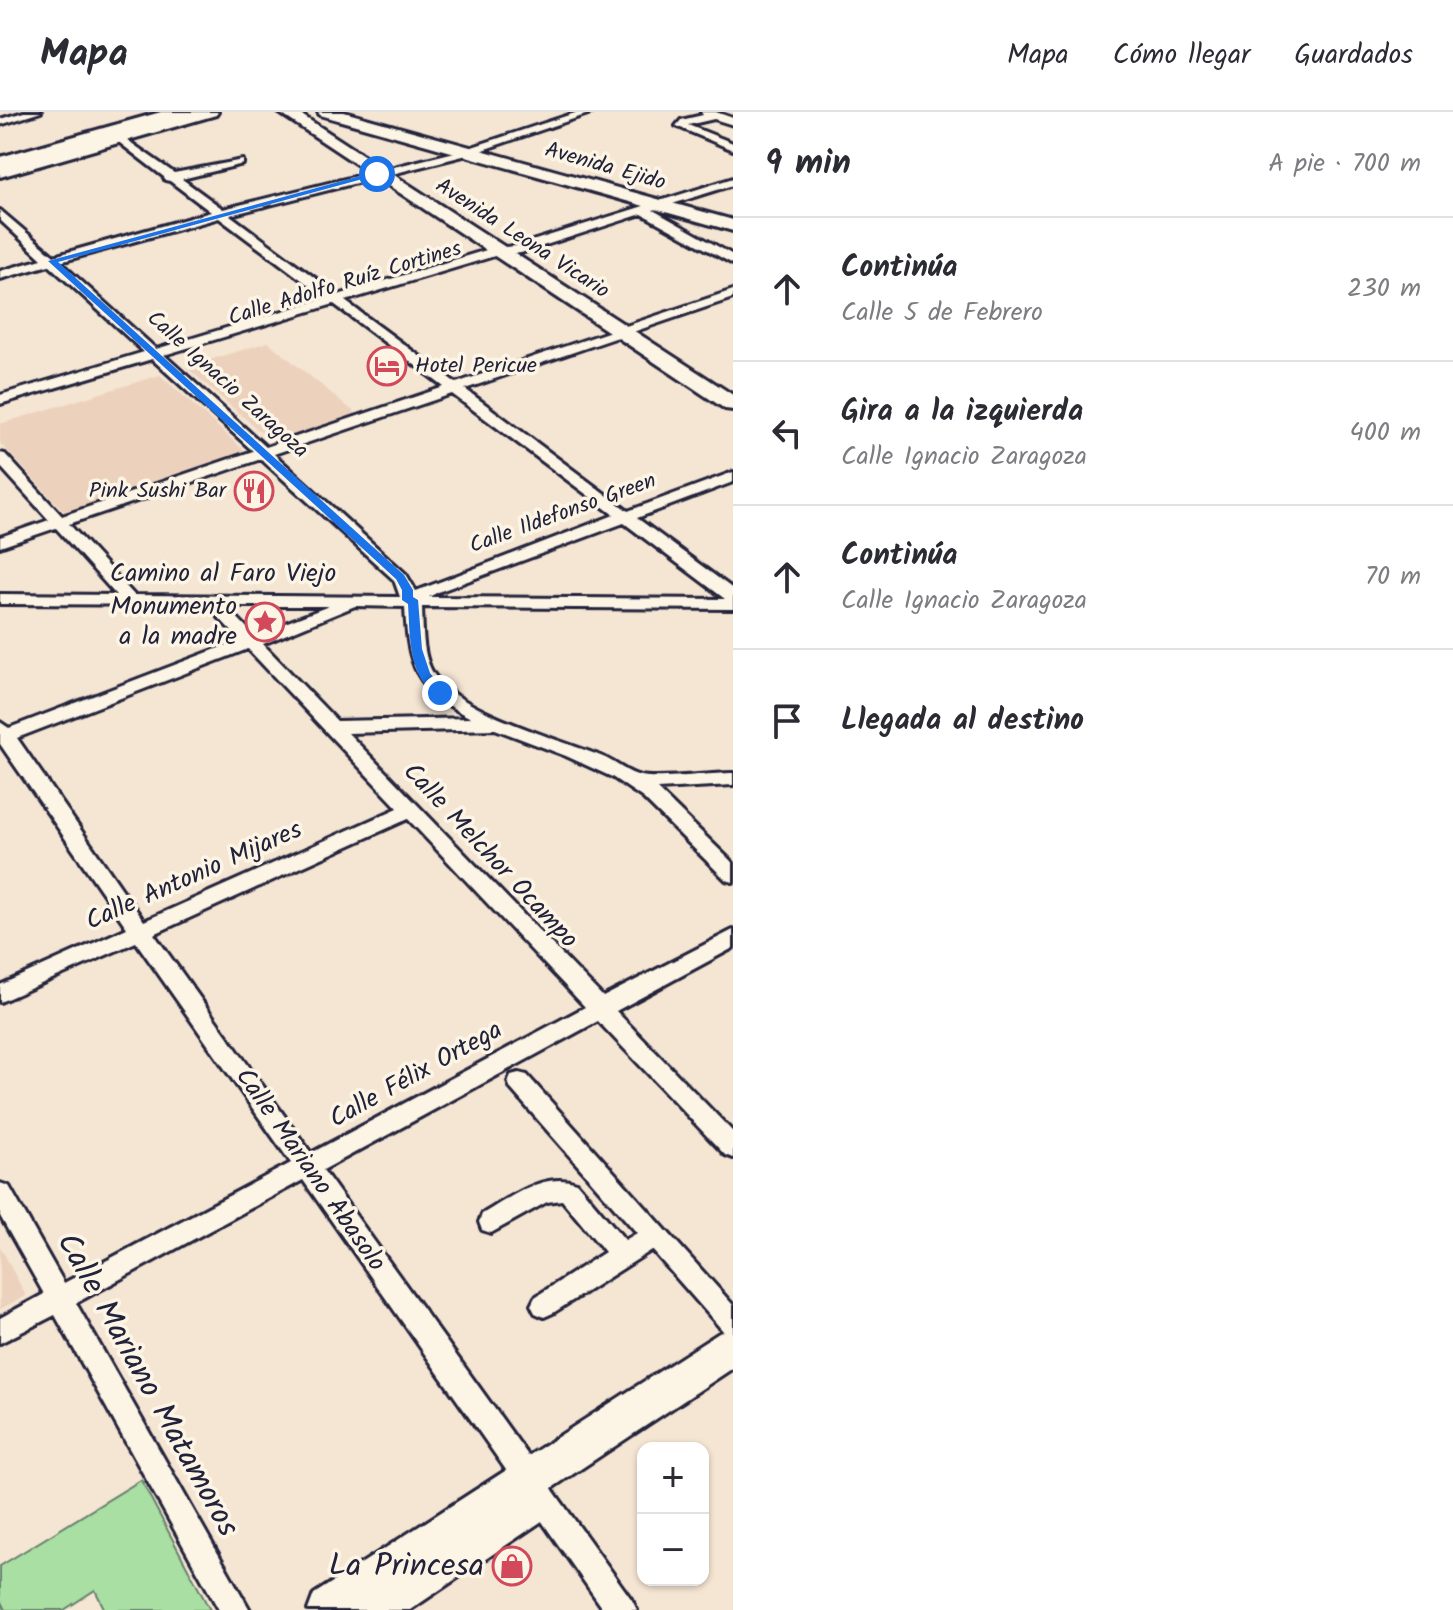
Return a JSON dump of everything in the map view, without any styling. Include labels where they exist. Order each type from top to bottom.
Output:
[{"type":"highway","points":[[0,164],[162,112]]},
{"type":"highway","points":[[0,157],[184,112]]},
{"type":"street","points":[[2,112],[16,117]]},
{"type":"street","points":[[0,122],[36,112]]},
{"type":"street","points":[[0,151],[137,112]]},
{"type":"street","points":[[0,172],[210,112]]},
{"type":"street","name":"Avenida Leona Vicario","points":[[286,112],[377,174],[507,253],[733,404]]},
{"type":"street","name":"Avenida Ejido","points":[[326,112],[649,207],[733,226]]},
{"type":"street","points":[[0,275],[218,214],[467,152],[580,113]]},
{"type":"street","points":[[733,122],[710,114],[681,126],[733,147]]},
{"type":"street","points":[[120,138],[169,178],[733,597]]},
{"type":"street","points":[[169,178],[239,162]]},
{"type":"street","name":"Calle Adolfo Ruíz Cortines","points":[[0,410],[733,181]]},
{"type":"street","points":[[649,207],[733,260]]},
{"type":"street","name":"Calle Ignacio Zaragoza","points":[[0,214],[400,577],[408,590],[417,649],[430,684],[450,700],[590,757],[638,783],[733,875]]},
{"type":"street","points":[[0,552],[63,526],[627,335],[733,294]]},
{"type":"street","points":[[627,335],[733,305]]},
{"type":"street","name":"Calle Adolfo Ruíz Cortines","points":[[0,400],[160,358]]},
{"type":"street","points":[[0,457],[130,600]]},
{"type":"street","name":"Calle Ildefonso Green","points":[[410,600],[432,588],[733,477]]},
{"type":"street","points":[[0,542],[63,526]]},
{"type":"street","name":"Camino al Faro Viejo","points":[[0,599],[733,604]]},
{"type":"street","name":"Calle Melchor Ocampo","points":[[211,600],[733,1148]]},
{"type":"street","points":[[2,734],[361,600]]},
{"type":"street","points":[[330,727],[502,723]]},
{"type":"street","name":"Calle Mariano Abasolo","points":[[2,734],[622,1610]]},
{"type":"street","points":[[638,783],[733,779]]},
{"type":"street","name":"Calle Antonio Mijares","points":[[0,994],[411,810]]},
{"type":"street","name":"Calle Félix Ortega","points":[[0,1331],[733,938]]},
{"type":"street","points":[[519,1082],[733,1324]]},
{"type":"street","points":[[491,1222],[548,1191],[560,1188],[568,1190],[622,1254]]},
{"type":"street","name":"Calle Mariano Matamoros","points":[[0,1193],[235,1610]]},
{"type":"street","points":[[544,1305],[654,1235]]},
{"type":"street","points":[[371,1610],[733,1346]]},
{"type":"street","points":[[330,1610],[733,1370]]},
{"type":"shaded area","points":[[268,342],[358,415],[273,443],[186,367]]},
{"type":"shaded area","points":[[160,375],[247,453],[66,514],[0,443],[0,424]]},
{"type":"shaded area","points":[[0,1246],[26,1296],[0,1309]]},
{"type":"green space","points":[[141,1480],[210,1610],[105,1610],[95,1590],[64,1610],[5,1610],[0,1600],[0,1566]]},
{"type":"place","name":"Hotel Pericue","points":[[387,366]]},
{"type":"place","name":"Pink Sushi Bar","points":[[254,491]]},
{"type":"place","name":"Monumento a la madre","points":[[265,622]]},
{"type":"place","name":"La Princesa","points":[[512,1566]]},
{"type":"route","points":[[377,174],[218,214],[52,261],[400,577],[408,590],[408,600],[413,600],[417,649],[424,674],[440,693]]}]
